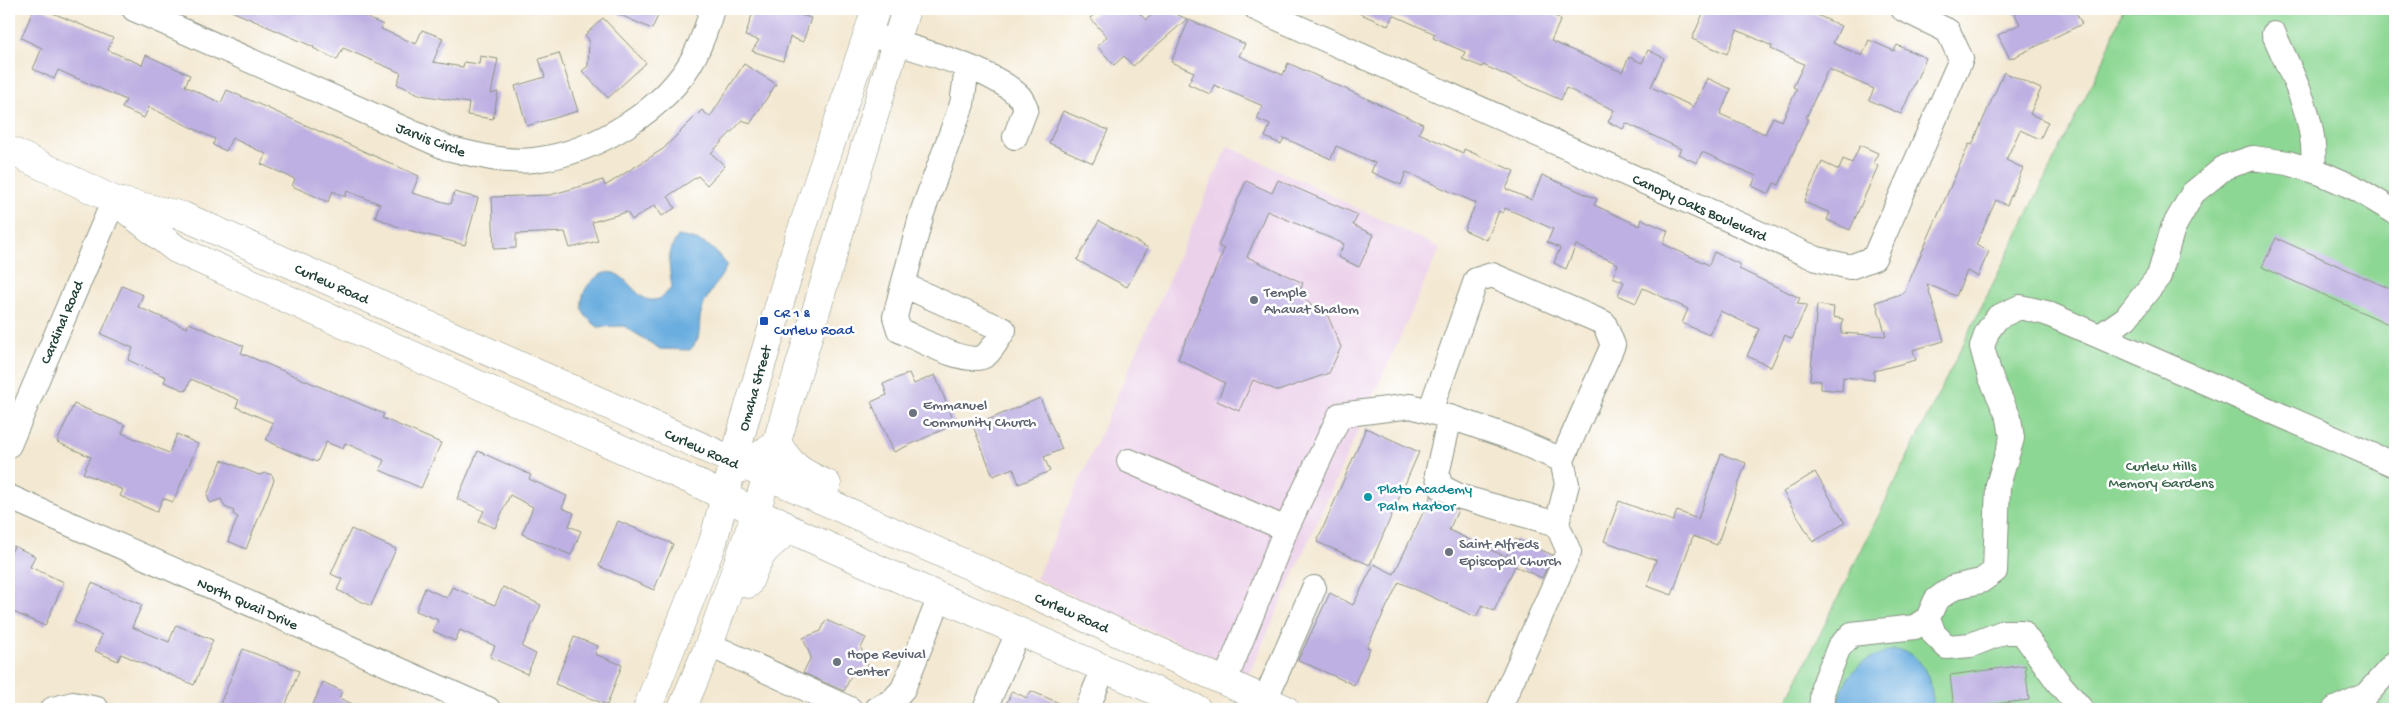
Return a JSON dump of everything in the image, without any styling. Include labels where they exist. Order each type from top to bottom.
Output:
[{"type":"main road","name":"Omaha Street","points":[[682,709],[710,645],[741,483],[800,235],[876,9]]},
{"type":"main road","name":"Omaha Street","points":[[647,709],[713,542],[741,483],[777,442],[906,9]]},
{"type":"main road","name":"Curlew Road","points":[[9,150],[114,200],[183,216],[741,483],[790,529],[1103,670],[1197,709]]},
{"type":"main road","name":"Curlew Road","points":[[114,200],[176,249],[368,335],[741,483],[1040,597],[1275,704]]},
{"type":"main road","points":[[777,442],[797,470],[989,556],[1040,597]]},
{"type":"main road","points":[[691,709],[710,687],[758,557],[767,547],[790,529]]},
{"type":"main road","points":[[1049,646],[1078,642],[1192,687],[1206,689],[1225,681]]},
{"type":"street","name":"Jarvis Circle","points":[[147,11],[447,148],[485,158],[534,160],[582,148],[617,132],[645,113],[670,90],[694,56],[712,9]]},
{"type":"street","name":"Canopy Oaks Boulevard","points":[[1258,9],[1817,259],[1850,267],[1874,258],[1961,59],[1948,31],[1904,9]]},
{"type":"street","points":[[869,34],[992,78],[1019,95],[1026,108],[1016,137]]},
{"type":"street","points":[[2274,34],[2307,110],[2314,154],[2313,170]]},
{"type":"street","points":[[903,285],[922,213],[962,104],[967,68]]},
{"type":"street","points":[[2100,336],[2126,318],[2159,276],[2173,228],[2193,193],[2225,167],[2253,158],[2288,163],[2313,170],[2355,188],[2395,212]]},
{"type":"street","name":"Cardinal Road","points":[[9,444],[114,200]]},
{"type":"street","points":[[1499,709],[1569,552],[1557,524],[1567,484],[1562,460],[1613,345],[1604,322],[1492,274],[1476,280],[1440,414],[1437,474],[1441,487],[1461,497],[1557,524]]},
{"type":"street","points":[[1821,709],[1823,686],[1839,647],[1852,634],[1915,627],[1928,618],[1936,600],[1954,587],[1982,581],[1995,571],[1998,485],[2012,438],[2009,418],[1990,376],[1982,347],[1987,332],[1998,317],[2020,307],[2046,313],[2395,465]]},
{"type":"street","points":[[1225,681],[1286,529],[1340,415],[1411,406],[1506,436],[1562,460]]},
{"type":"street","points":[[1129,461],[1286,529]]},
{"type":"street","name":"North Quail Drive","points":[[9,497],[488,709]]},
{"type":"street","points":[[1275,704],[1314,588]]},
{"type":"street","points":[[876,709],[892,701],[903,689],[940,597]]},
{"type":"street","points":[[1928,618],[1934,634],[1946,647],[1971,645],[2004,632],[2022,632],[2058,682],[2082,709]]},
{"type":"street","points":[[985,709],[1018,632]]},
{"type":"street","points":[[723,651],[850,709]]},
{"type":"street","points":[[2335,709],[2366,695],[2395,663]]},
{"type":"street","points":[[1087,709],[1103,670]]},
{"type":"street","points":[[53,709],[73,704],[97,709]]},
{"type":"shaded area","points":[[1228,146],[1440,248],[1249,674],[1036,579]]},
{"type":"green space","name":"Curlew Hills Memory Gardens","points":[[2123,9],[2395,9],[2395,709],[1783,709],[2104,59]]},
{"type":"water","points":[[678,236],[694,239],[706,244],[727,265],[704,304],[700,316],[699,335],[690,350],[660,349],[624,326],[598,327],[588,318],[582,310],[583,296],[589,284],[601,274],[610,272],[618,275],[646,299],[656,300],[664,296],[672,287],[669,266],[670,255]]},
{"type":"water","points":[[1894,650],[1905,652],[1920,662],[1929,679],[1934,709],[1844,709],[1837,705],[1845,684],[1857,668],[1873,657]]},
{"type":"building","points":[[34,9],[43,9],[113,38],[108,50],[142,65],[146,55],[190,75],[185,86],[221,103],[227,90],[419,176],[412,193],[451,204],[454,192],[478,198],[465,245],[401,228],[375,217],[380,204],[347,191],[345,197],[333,191],[328,202],[292,186],[295,179],[261,164],[266,154],[232,138],[226,151],[213,145],[215,139],[149,107],[144,118],[122,108],[126,100],[58,70],[54,79],[33,69],[42,48],[21,38]]},
{"type":"building","points":[[227,9],[348,9],[383,25],[381,29],[416,44],[422,30],[443,38],[433,62],[463,67],[464,62],[479,64],[480,56],[498,59],[491,94],[498,92],[493,119],[467,115],[469,103],[421,95],[397,84],[401,73],[343,48],[337,60],[314,47]]},
{"type":"building","points":[[607,9],[661,9],[652,29]]},
{"type":"building","points":[[754,9],[781,9],[811,18],[803,42],[790,37],[783,61],[752,51],[759,40],[745,36]]},
{"type":"building","points":[[1100,9],[1135,9],[1146,20],[1159,9],[1171,9],[1176,14],[1187,19],[1133,66],[1124,56],[1114,65],[1097,46],[1107,37],[1090,18]]},
{"type":"building","points":[[1350,9],[1539,9],[1561,19],[1551,41],[1622,72],[1629,57],[1642,63],[1648,50],[1664,58],[1651,87],[1694,107],[1707,78],[1731,89],[1720,114],[1765,134],[1773,117],[1782,121],[1797,89],[1793,87],[1804,64],[1771,49],[1772,46],[1737,30],[1727,54],[1692,39],[1705,9],[1804,9],[1841,26],[1833,43],[1862,56],[1869,40],[1894,51],[1897,45],[1926,58],[1901,114],[1869,100],[1874,89],[1828,69],[1779,185],[1774,183],[1769,194],[1752,186],[1756,176],[1702,152],[1697,163],[1678,154],[1681,149],[1626,123],[1623,129],[1608,122],[1614,110],[1566,88],[1561,100],[1483,65],[1482,67],[1462,59],[1465,52],[1433,38],[1435,34],[1393,15],[1388,26]]},
{"type":"building","points":[[2012,9],[2074,9],[2082,24],[2010,59],[1998,35],[2020,24]]},
{"type":"building","points":[[603,18],[646,63],[608,98],[582,71],[588,66],[589,40],[585,35]]},
{"type":"building","points":[[1189,20],[1245,44],[1239,56],[1283,75],[1288,63],[1423,124],[1419,133],[1463,153],[1464,149],[1514,171],[1506,189],[1532,200],[1542,175],[1597,199],[1594,205],[1640,226],[1642,219],[1668,231],[1663,244],[1709,265],[1714,252],[1741,265],[1739,269],[1800,298],[1797,304],[1807,305],[1792,339],[1785,335],[1771,367],[1747,356],[1759,329],[1720,311],[1709,335],[1682,323],[1688,309],[1643,288],[1636,303],[1618,295],[1624,282],[1613,277],[1618,264],[1576,245],[1566,269],[1554,263],[1560,248],[1547,242],[1553,229],[1505,208],[1503,213],[1499,211],[1487,240],[1464,230],[1476,203],[1406,172],[1401,185],[1371,172],[1375,163],[1336,146],[1331,159],[1284,138],[1281,144],[1265,137],[1270,125],[1257,119],[1263,106],[1214,85],[1210,94],[1188,84],[1194,72],[1171,62]]},
{"type":"building","points":[[559,53],[578,111],[527,126],[515,86],[545,77],[539,59]]},
{"type":"building","points":[[744,64],[776,84],[750,124],[743,120],[711,153],[725,166],[707,185],[698,176],[668,196],[675,208],[662,216],[655,205],[632,220],[627,212],[592,222],[598,241],[570,248],[565,232],[516,234],[516,248],[494,249],[492,197],[550,195],[603,180],[605,186],[663,149],[702,110],[710,117]]},
{"type":"building","points":[[2004,72],[2041,89],[2030,114],[2048,122],[2040,139],[2020,130],[2006,160],[2023,168],[2007,205],[1996,200],[1976,245],[1989,251],[1978,276],[1967,271],[1956,296],[1927,284],[1944,341],[1913,350],[1916,360],[1874,371],[1874,380],[1843,377],[1842,391],[1821,389],[1821,381],[1810,380],[1817,305],[1834,307],[1833,317],[1843,319],[1841,333],[1886,336],[1876,302],[1904,293],[1969,144],[1972,145]]},
{"type":"building","points":[[1063,111],[1108,130],[1093,163],[1049,143]]},
{"type":"building","points":[[1860,145],[1878,153],[1873,163],[1878,166],[1850,230],[1827,220],[1830,213],[1804,202],[1822,162],[1839,170],[1843,159],[1852,163]]},
{"type":"building","name":"Temple Ahavat Shalom","points":[[1278,180],[1358,215],[1353,225],[1374,235],[1359,267],[1338,257],[1344,244],[1267,211],[1247,257],[1303,283],[1299,293],[1316,310],[1324,307],[1341,347],[1329,373],[1278,391],[1253,380],[1239,411],[1217,401],[1225,383],[1178,359],[1224,249],[1218,246],[1246,181],[1272,193]]},
{"type":"building","points":[[1099,221],[1148,248],[1127,287],[1077,260]]},
{"type":"building","points":[[2276,238],[2395,291],[2395,327],[2262,267]]},
{"type":"building","points":[[122,286],[143,295],[138,307],[187,328],[189,323],[244,346],[241,353],[384,414],[382,418],[441,443],[421,488],[380,470],[384,460],[345,443],[343,449],[326,442],[317,462],[285,449],[266,440],[273,423],[236,407],[239,400],[191,379],[186,391],[164,382],[166,377],[128,360],[133,348],[101,334]]},
{"type":"building","name":"Emmanuel Community Church","points":[[909,373],[914,384],[935,375],[955,424],[894,452],[871,402],[887,395],[883,384]]},
{"type":"building","points":[[1040,398],[1062,449],[1044,457],[1050,471],[1019,484],[1013,468],[993,476],[973,426]]},
{"type":"building","points":[[74,404],[125,425],[122,433],[169,453],[177,434],[198,444],[173,502],[163,498],[157,512],[120,496],[123,490],[83,473],[91,457],[57,442]]},
{"type":"building","name":"Plato Academy Palm Harbor","points":[[1366,428],[1419,452],[1370,565],[1317,542]]},
{"type":"building","points":[[478,451],[531,475],[529,479],[567,496],[562,508],[574,513],[569,526],[581,531],[571,555],[522,534],[533,507],[510,495],[495,528],[479,521],[484,511],[457,499]]},
{"type":"building","points":[[1721,454],[1746,463],[1717,545],[1693,536],[1672,595],[1647,586],[1656,560],[1604,541],[1619,501],[1673,521],[1677,511],[1698,519]]},
{"type":"building","points":[[222,460],[259,475],[266,473],[272,475],[274,480],[246,549],[228,541],[238,517],[233,514],[234,511],[225,507],[221,499],[210,503],[207,495]]},
{"type":"building","points":[[1815,472],[1845,523],[1813,542],[1783,492]]},
{"type":"building","points":[[1431,496],[1458,510],[1449,530],[1506,557],[1515,539],[1553,555],[1542,578],[1515,566],[1494,611],[1482,605],[1476,617],[1399,582],[1367,647],[1370,648],[1354,685],[1298,660],[1330,593],[1353,605],[1374,564],[1394,574]]},
{"type":"building","points":[[618,521],[673,544],[654,590],[599,566]]},
{"type":"building","points":[[351,529],[396,549],[371,606],[337,590],[342,579],[331,574]]},
{"type":"building","points":[[14,546],[35,556],[30,567],[64,582],[45,626],[9,610],[9,557]]},
{"type":"building","points":[[92,583],[142,605],[132,627],[169,642],[176,625],[213,640],[194,685],[121,654],[118,661],[95,651],[102,635],[74,622]]},
{"type":"building","points":[[452,587],[495,605],[503,587],[541,605],[522,647],[536,654],[527,674],[490,657],[495,646],[460,630],[455,641],[433,631],[438,620],[416,611],[425,588],[447,598]]},
{"type":"building","name":"Hope Revival Center","points":[[826,620],[866,638],[861,648],[868,666],[852,674],[844,691],[803,673],[811,657],[803,638],[821,631]]},
{"type":"building","points":[[574,637],[598,646],[595,654],[622,665],[607,705],[555,684]]},
{"type":"building","points":[[243,649],[299,671],[284,709],[256,709],[242,704],[240,709],[218,709]]},
{"type":"building","points":[[2025,665],[2029,700],[1954,709],[1950,675]]},
{"type":"building","points":[[323,682],[342,691],[339,698],[364,709],[311,709]]},
{"type":"building","points":[[1012,691],[1027,698],[1031,691],[1073,709],[1004,709]]},
{"type":"place","name":"Temple Ahavat Shalom","points":[[1254,300]]},
{"type":"place","name":"CR 1 & Curlew Road","points":[[764,321]]},
{"type":"place","name":"Emmanuel Community Church","points":[[913,413]]},
{"type":"place","name":"Plato Academy Palm Harbor","points":[[1368,497]]},
{"type":"place","name":"Saint Alfreds Episcopal Church","points":[[1449,552]]},
{"type":"place","name":"Hope Revival Center","points":[[837,662]]}]
